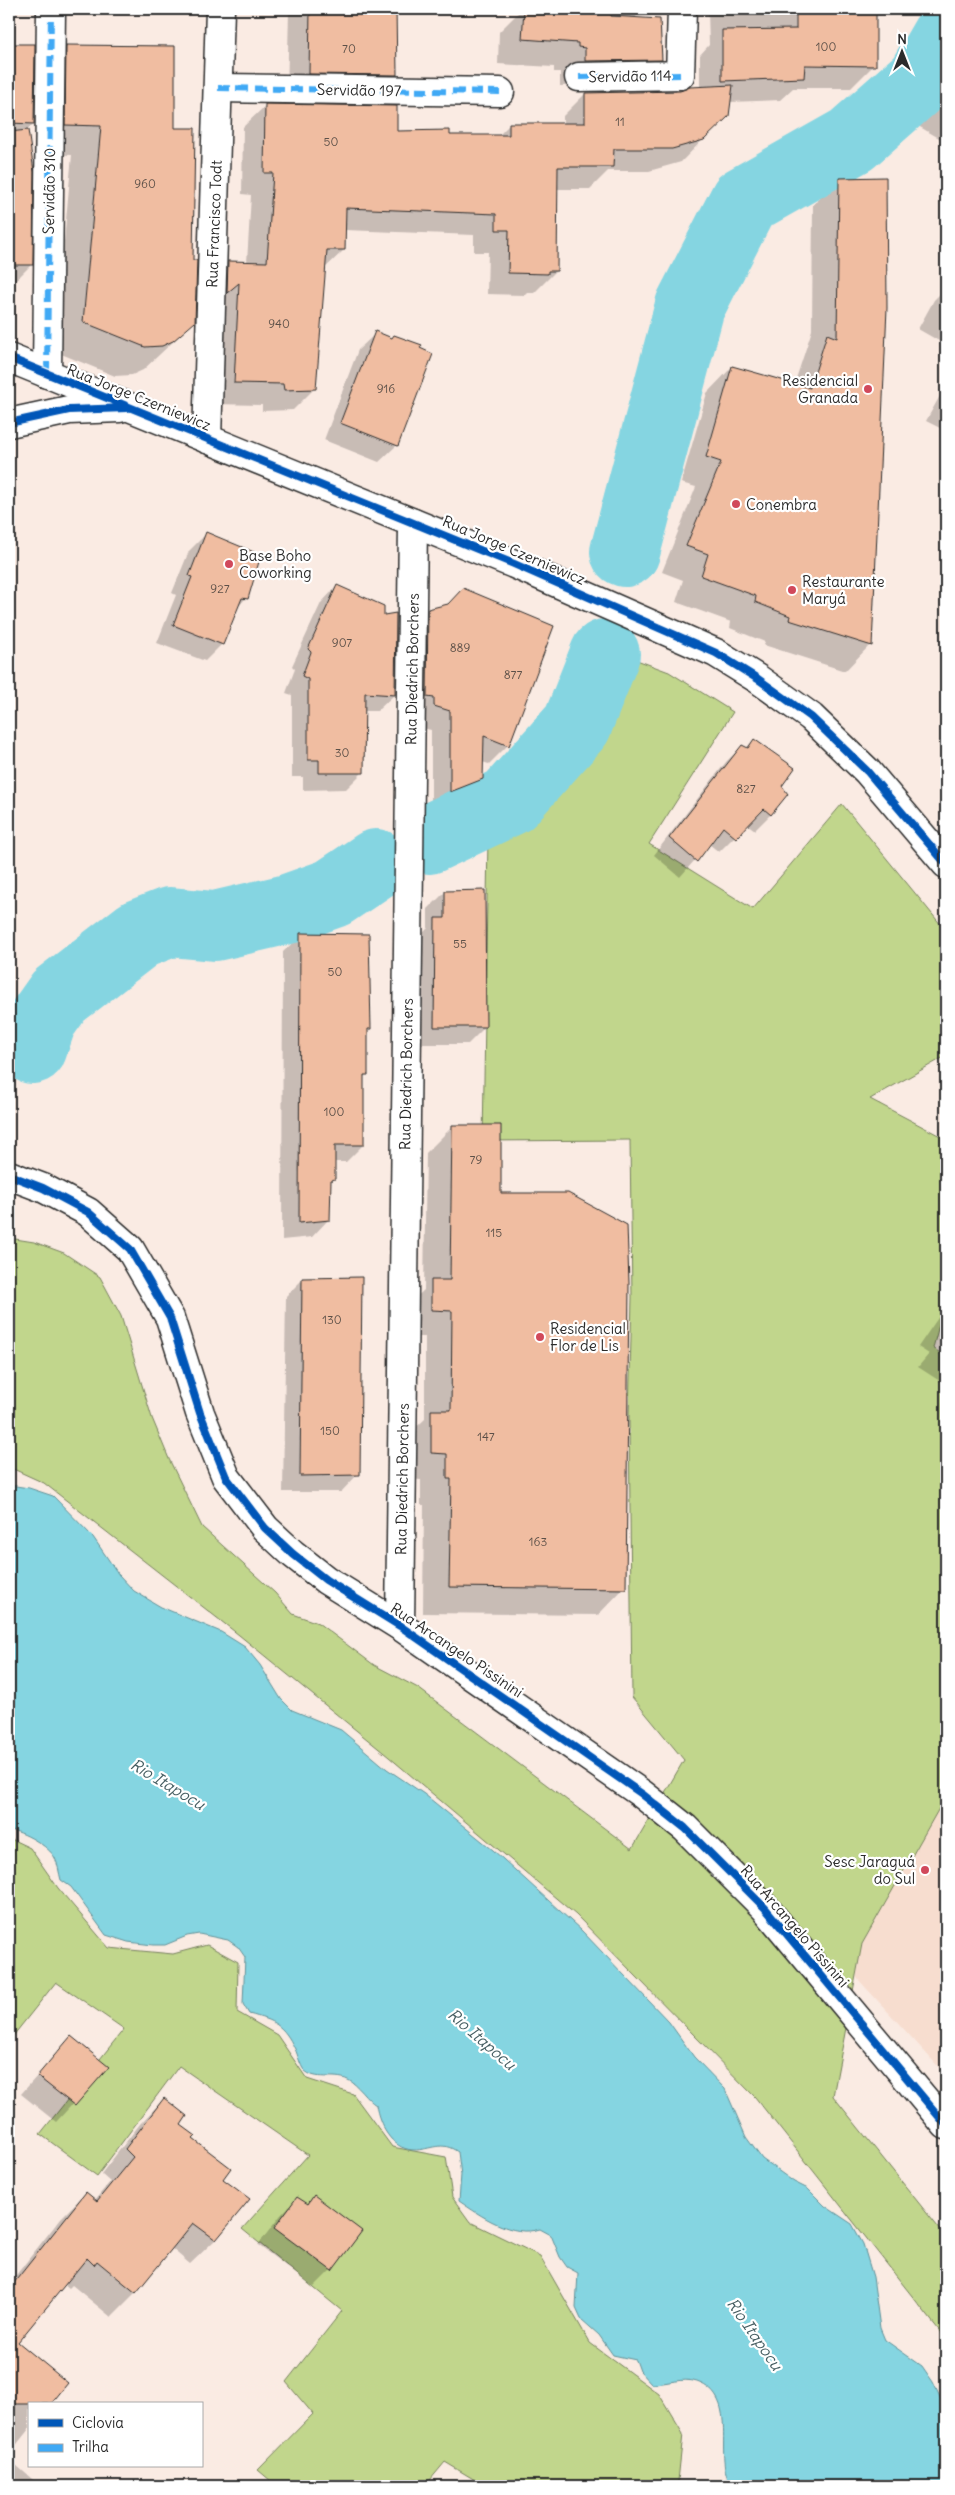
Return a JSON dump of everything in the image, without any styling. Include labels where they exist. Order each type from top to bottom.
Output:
[{"type":"main road","name":"Servidão 310","points":[[47,374],[51,9]]},
{"type":"main road","name":"Rua Francisco Todt","points":[[207,439],[220,9]]},
{"type":"main road","name":"Servidão 114","points":[[580,77],[680,75],[682,9]]},
{"type":"main road","name":"Servidão 197","points":[[218,88],[500,92]]},
{"type":"main road","name":"Rua Jorge Czerniewicz","points":[[9,358],[514,564],[716,653],[758,679],[811,717],[899,805],[946,864]]},
{"type":"main road","points":[[9,423],[69,410],[132,408]]},
{"type":"main road","name":"Rua Diedrich Borchers","points":[[400,1626],[413,523]]},
{"type":"main road","name":"Rua Arcangelo Pissinini","points":[[9,1175],[43,1188],[88,1212],[130,1250],[170,1318],[200,1413],[226,1477],[265,1528],[293,1554],[326,1580],[400,1626],[642,1794],[685,1828],[764,1908],[946,2125]]},
{"type":"shaded area","name":"Sesc Jaraguá do Sul","points":[[946,1796],[946,2075],[856,1977],[862,1944]]},
{"type":"green space","points":[[583,640],[669,672],[733,712],[649,844],[753,909],[842,804],[946,931],[946,1056],[870,1099],[946,1139],[946,1298],[933,1348],[946,1357],[946,1796],[862,1944],[833,2096],[946,2237],[946,2339],[755,2097],[576,1915],[389,1757],[239,1635],[44,1483],[9,1467],[9,1238],[34,1242],[64,1253],[100,1277],[121,1316],[152,1418],[169,1459],[202,1527],[275,1593],[293,1614],[318,1623],[374,1665],[418,1688],[632,1849],[684,1760],[632,1697],[629,1415],[632,1298],[630,1140],[483,1141],[488,839],[440,838],[442,795],[485,782],[547,734]]},
{"type":"green space","points":[[9,1838],[30,1848],[58,1888],[109,1948],[173,1954],[207,1945],[238,1962],[237,2012],[277,2035],[307,2079],[353,2094],[392,2147],[446,2157],[452,2197],[470,2222],[540,2256],[590,2343],[659,2394],[683,2434],[678,2481],[682,2486],[485,2486],[445,2462],[425,2486],[277,2486],[258,2470],[313,2414],[286,2382],[342,2311],[242,2229],[308,2155],[179,2066],[97,2176],[40,2134],[124,2029],[56,1982],[9,2041]]},
{"type":"water","name":"Rio Itapocu","points":[[9,1485],[29,1488],[53,1496],[93,1537],[119,1575],[134,1591],[161,1607],[221,1632],[245,1647],[260,1665],[281,1699],[292,1710],[341,1730],[387,1769],[424,1794],[493,1850],[582,1931],[669,2022],[694,2057],[725,2089],[746,2137],[762,2159],[794,2182],[808,2189],[825,2206],[852,2224],[863,2244],[873,2277],[880,2328],[885,2340],[922,2366],[933,2382],[946,2410],[946,2486],[732,2486],[726,2474],[724,2460],[722,2415],[718,2401],[711,2390],[697,2382],[691,2381],[680,2380],[652,2384],[640,2371],[636,2360],[613,2355],[599,2335],[581,2319],[576,2308],[578,2273],[567,2267],[560,2257],[551,2235],[540,2229],[519,2231],[497,2224],[459,2201],[461,2175],[458,2152],[452,2148],[441,2146],[420,2150],[405,2149],[387,2134],[380,2120],[376,2105],[355,2085],[343,2078],[314,2076],[304,2070],[291,2041],[282,2029],[265,2019],[249,2014],[243,2004],[245,1957],[238,1947],[228,1940],[199,1934],[187,1936],[165,1945],[128,1942],[106,1935],[71,1887],[61,1880],[56,1860],[52,1853],[35,1840],[21,1833],[9,1830]]},
{"type":"building","points":[[310,9],[396,9],[397,75],[309,74]]},
{"type":"building","points":[[524,9],[611,9],[611,16],[660,19],[662,60],[585,61],[585,48],[578,47],[578,43],[522,39]]},
{"type":"building","points":[[796,9],[876,9],[876,66],[805,65],[804,78],[722,81],[722,30],[796,29]]},
{"type":"building","points":[[9,44],[35,44],[34,124],[9,123]]},
{"type":"building","points":[[66,45],[175,46],[175,128],[195,128],[193,260],[197,260],[195,322],[173,341],[162,346],[145,347],[83,322],[101,126],[65,125]]},
{"type":"building","points":[[733,85],[729,116],[704,140],[672,149],[614,149],[613,167],[558,167],[557,271],[548,271],[548,274],[508,273],[509,230],[496,230],[496,214],[346,208],[345,250],[327,250],[316,389],[284,390],[283,384],[234,383],[239,283],[227,293],[228,261],[267,262],[273,173],[264,173],[265,104],[397,106],[397,131],[450,130],[450,135],[509,135],[509,123],[585,123],[585,93],[680,91],[690,87]]},
{"type":"building","points":[[28,130],[34,172],[33,265],[9,265],[9,132]]},
{"type":"building","points":[[886,177],[887,308],[872,646],[789,620],[790,616],[755,602],[756,596],[701,576],[708,554],[686,546],[721,462],[706,457],[732,366],[810,388],[827,334],[837,338],[839,178]]},
{"type":"building","points":[[375,331],[392,338],[394,335],[422,345],[420,348],[433,354],[398,446],[340,423]]},
{"type":"building","points":[[206,532],[261,555],[248,599],[242,598],[223,645],[173,625],[192,577],[189,576]]},
{"type":"building","points":[[337,585],[384,606],[384,615],[396,613],[395,695],[365,693],[364,773],[319,773],[319,760],[308,760],[308,679],[302,676],[311,652],[308,649]]},
{"type":"building","points":[[463,588],[554,626],[509,746],[484,736],[483,779],[450,792],[450,711],[434,706],[434,698],[427,697],[428,609],[448,604]]},
{"type":"building","points":[[754,739],[795,768],[782,786],[788,794],[771,815],[764,809],[736,838],[723,827],[697,862],[669,838],[742,745],[748,748]]},
{"type":"building","points":[[485,890],[486,1027],[434,1027],[435,918],[445,918],[445,891]]},
{"type":"building","points":[[300,933],[369,934],[371,1029],[368,1029],[368,1075],[364,1075],[364,1145],[335,1145],[335,1179],[331,1180],[330,1220],[299,1223]]},
{"type":"building","points":[[452,1125],[501,1125],[501,1193],[568,1193],[627,1225],[629,1283],[626,1589],[449,1587],[451,1479],[447,1479],[447,1454],[431,1453],[431,1410],[451,1410],[452,1311],[431,1310],[431,1280],[450,1280]]},
{"type":"building","points":[[362,1277],[360,1475],[300,1476],[302,1278]]},
{"type":"building","points":[[71,2036],[109,2067],[75,2106],[37,2076]]},
{"type":"building","points":[[164,2098],[187,2116],[181,2125],[196,2136],[193,2139],[231,2168],[223,2179],[250,2199],[216,2240],[193,2223],[136,2293],[97,2261],[94,2265],[87,2258],[18,2342],[68,2383],[53,2402],[9,2404],[9,2289],[86,2192],[97,2201],[133,2157],[125,2149]]},
{"type":"building","points":[[314,2195],[362,2231],[332,2271],[274,2228],[297,2197],[308,2204]]},
{"type":"waterway","points":[[625,552],[690,306],[744,201],[852,140],[921,79],[946,36]]},
{"type":"waterway","points":[[429,839],[509,801],[577,725],[605,654]]},
{"type":"waterway","points":[[32,1049],[42,1020],[59,996],[139,934],[170,922],[215,926],[288,909],[333,893],[376,864]]},
{"type":"marked path","points":[[47,374],[51,9]]},
{"type":"marked path","points":[[579,77],[680,75]]},
{"type":"marked path","points":[[218,88],[500,92]]},
{"type":"cycle path","points":[[9,358],[514,564],[716,653],[758,679],[811,717],[867,771],[946,864]]},
{"type":"cycle path","points":[[9,423],[69,410],[127,408]]},
{"type":"cycle path","points":[[9,1175],[43,1188],[88,1212],[130,1249],[170,1318],[200,1413],[226,1477],[265,1528],[293,1554],[326,1580],[400,1626],[642,1794],[685,1828],[765,1908],[946,2125]]},
{"type":"place","name":"Residencial Granada","points":[[868,389]]},
{"type":"place","name":"Conembra","points":[[736,504]]},
{"type":"place","name":"Base Boho Coworking","points":[[229,564]]},
{"type":"place","name":"Restaurante Maryá","points":[[792,590]]},
{"type":"place","name":"Residencial Flor de Lis","points":[[540,1337]]},
{"type":"place","name":"Sesc Jaraguá do Sul","points":[[925,1870]]}]
